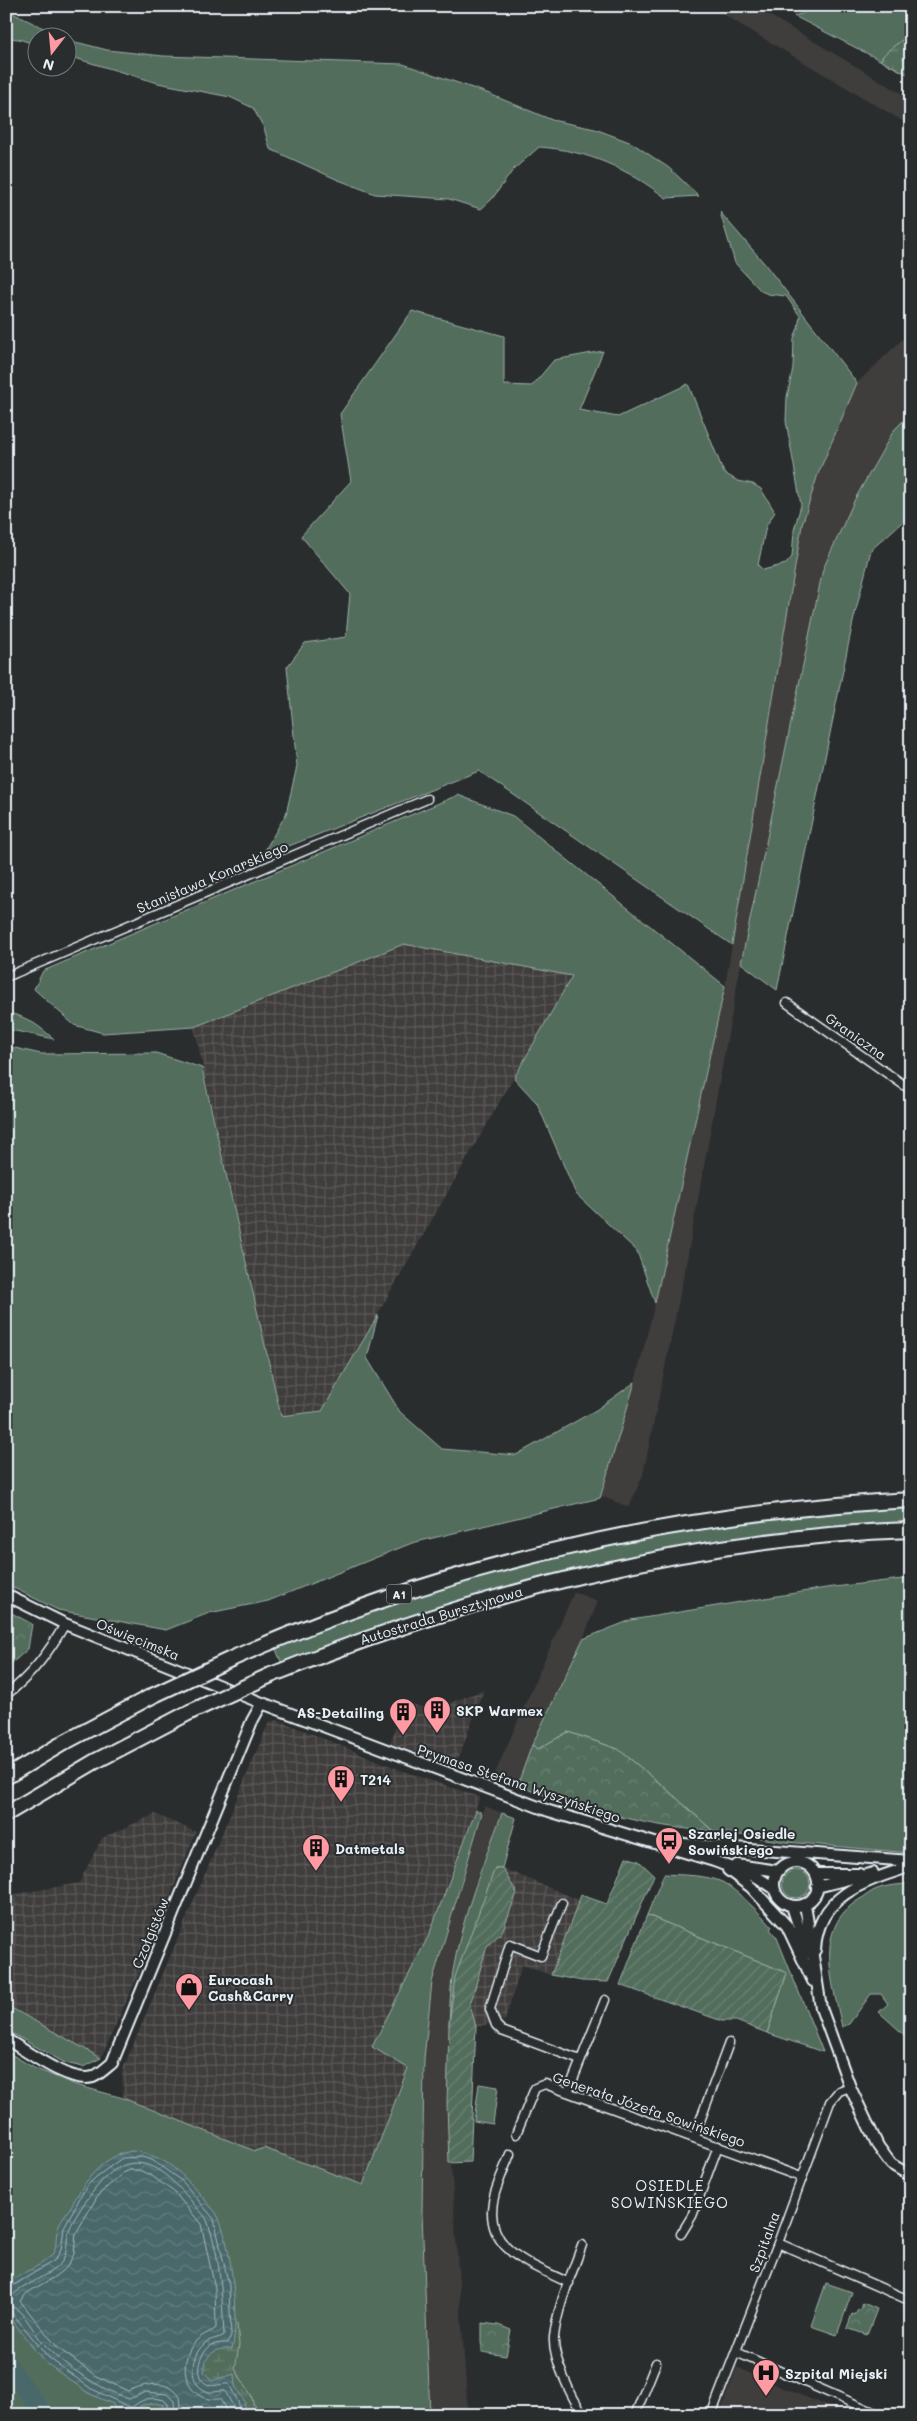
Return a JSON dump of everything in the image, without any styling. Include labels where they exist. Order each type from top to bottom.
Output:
[{"type":"highway","name":"A1","points":[[6,1777],[65,1742],[152,1696],[231,1659],[370,1603],[488,1566],[572,1545],[659,1527],[758,1512],[911,1500]]},
{"type":"highway","name":"Autostrada Bursztynowa","points":[[6,1814],[94,1762],[190,1712],[271,1675],[373,1635],[439,1613],[567,1578],[668,1558],[804,1538],[911,1530]]},
{"type":"street","name":"Stanisława Konarskiego","points":[[6,977],[426,799]]},
{"type":"street","name":"Graniczna","points":[[787,1003],[911,1090]]},
{"type":"street","name":"Oświęcimska","points":[[6,1595],[65,1624],[262,1703]]},
{"type":"street","points":[[6,1695],[22,1682],[48,1653],[65,1624]]},
{"type":"street","name":"Prymasa Stefana Wyszyńskiego","points":[[262,1703],[548,1811],[714,1861],[767,1882],[774,1888]]},
{"type":"street","name":"Czołgistów","points":[[6,2039],[66,2074],[81,2078],[93,2076],[112,2062],[248,1729],[262,1703]]},
{"type":"street","points":[[647,1840],[703,1847],[910,1865]]},
{"type":"street","points":[[714,1861],[751,1887],[787,1926],[818,1991]]},
{"type":"street","name":"Prymasa Stefana Wyszyńskiego","points":[[714,1861],[778,1871]]},
{"type":"street","points":[[798,1862],[805,1864],[816,1874],[818,1887],[813,1899],[805,1904],[792,1906],[780,1900],[774,1888],[774,1879],[778,1871],[784,1866],[798,1862]]},
{"type":"street","points":[[818,1887],[865,1874],[910,1865]]},
{"type":"street","points":[[818,1991],[815,1949],[817,1934],[825,1915],[836,1901],[852,1887],[910,1865]]},
{"type":"street","points":[[816,1874],[865,1874]]},
{"type":"street","points":[[562,1903],[541,1956],[510,1944],[490,2009],[496,2025],[502,2031],[580,2060]]},
{"type":"street","points":[[805,1904],[818,1991]]},
{"type":"street","points":[[792,1906],[822,2008],[850,2087],[878,2146],[891,2164],[911,2176]]},
{"type":"street","points":[[568,2092],[605,2000]]},
{"type":"street","points":[[694,2136],[729,2043]]},
{"type":"street","name":"Generała Józefa Sowińskiego","points":[[516,2134],[535,2088],[538,2085],[544,2084],[694,2136],[801,2177]]},
{"type":"street","name":"Szpitalna","points":[[711,2415],[778,2243],[830,2102],[839,2091],[850,2087]]},
{"type":"street","points":[[681,2234],[692,2216],[718,2146]]},
{"type":"street","points":[[510,2154],[494,2195],[493,2228],[500,2242],[511,2253],[569,2283]]},
{"type":"street","points":[[778,2243],[911,2301]]},
{"type":"street","points":[[582,2245],[555,2329],[554,2346],[574,2400],[584,2415]]},
{"type":"street","points":[[736,2352],[880,2415]]},
{"type":"street","points":[[635,2415],[656,2363]]},
{"type":"shaded area","points":[[709,6],[754,6],[911,99],[911,126]]},
{"type":"shaded area","points":[[911,331],[911,413],[894,430],[855,499],[823,569],[741,963],[686,1265],[643,1475],[629,1507],[600,1496],[635,1382],[655,1303],[725,986],[802,525],[818,474],[857,383]]},
{"type":"shaded area","points":[[404,944],[572,976],[322,1411],[281,1416],[194,1027]]},
{"type":"shaded area","points":[[574,1592],[598,1601],[583,1639],[532,1745],[517,1786],[493,1778]]},
{"type":"shaded area","points":[[484,1690],[455,1767],[390,1743],[406,1702],[430,1710]]},
{"type":"shaded area","points":[[278,1720],[403,1771],[480,1797],[429,1935],[372,2047],[408,2068],[363,2186],[264,2148],[255,2151],[123,2098],[122,2071],[269,1722]]},
{"type":"shaded area","points":[[485,1806],[502,1813],[476,1881],[453,1972],[447,2104],[468,2415],[430,2415],[422,2213],[424,2059],[432,1982]]},
{"type":"shaded area","points":[[155,1814],[196,1832],[143,1964],[101,2058],[6,2005],[6,1900],[10,1895],[79,1883],[102,1838]]},
{"type":"shaded area","points":[[502,1868],[579,1900],[551,1975],[522,1965],[505,2020],[476,2027],[469,2005],[487,1946],[502,1932],[517,1893]]},
{"type":"shaded area","name":"Szpital Miejski","points":[[737,2367],[764,2380],[849,2415],[719,2415]]},
{"type":"green space","points":[[826,6],[911,6],[911,76],[794,16]]},
{"type":"green space","points":[[6,10],[43,28],[28,28],[28,42],[6,38]]},
{"type":"green space","points":[[911,31],[911,76],[880,60]]},
{"type":"green space","points":[[78,43],[107,50],[163,56],[403,64],[487,93],[552,120],[595,129],[632,143],[669,168],[699,196],[666,198],[637,178],[606,163],[574,152],[539,147],[513,170],[492,199],[481,209],[449,199],[375,194],[336,179],[270,149],[264,128],[253,108],[230,97],[158,83],[78,59]]},
{"type":"green space","points":[[720,212],[764,263],[857,383],[818,474],[802,525],[732,945],[479,771],[261,857],[286,814],[297,766],[287,667],[305,643],[346,637],[350,594],[301,536],[351,481],[340,414],[412,311],[504,336],[504,385],[532,386],[554,360],[603,351],[579,410],[618,417],[688,384],[724,473],[738,481],[753,484],[761,489],[775,512],[766,526],[758,565],[763,570],[786,564],[792,557],[794,530],[801,505],[786,421],[787,397],[793,368],[794,338],[800,316],[786,296],[768,294],[761,291],[735,263]]},
{"type":"green space","points":[[911,413],[911,514],[871,550],[853,622],[777,990],[741,963],[823,569],[855,499],[894,430]]},
{"type":"green space","points":[[458,795],[513,816],[725,986],[655,1303],[637,1251],[576,1194],[537,1103],[514,1078],[572,976],[404,944],[194,1027],[103,1033],[74,1025],[34,989],[43,971]]},
{"type":"green space","points":[[6,1013],[26,1019],[54,1039],[6,1029]]},
{"type":"green space","points":[[6,1046],[41,1054],[156,1053],[202,1068],[281,1416],[322,1411],[378,1315],[367,1358],[400,1412],[442,1449],[516,1455],[596,1410],[635,1382],[600,1498],[412,1543],[268,1601],[209,1613],[166,1630],[58,1610],[6,1584]]},
{"type":"green space","points":[[911,1507],[911,1523],[829,1529],[749,1538],[591,1567],[436,1609],[282,1664],[275,1647],[429,1592],[480,1576],[586,1549],[639,1538],[747,1521]]},
{"type":"green space","points":[[911,1578],[911,1853],[786,1842],[713,1831],[618,1749],[568,1732],[538,1749],[532,1745],[583,1639],[631,1620],[826,1588]]},
{"type":"green space","points":[[6,1610],[32,1624],[28,1649],[6,1668]]},
{"type":"green space","points":[[568,1732],[618,1749],[713,1831],[663,1826],[638,1821],[589,1809],[517,1786],[532,1745],[538,1749]]},
{"type":"green space","points":[[476,1810],[482,1813],[432,1982],[424,2059],[422,2213],[430,2415],[49,2415],[6,2353],[6,2051],[34,2068],[76,2085],[123,2098],[255,2151],[264,2148],[363,2185],[408,2068],[372,2047],[429,1935]]},
{"type":"green space","points":[[502,1813],[516,1818],[502,1868],[495,1868],[449,2025],[452,1978],[462,1931]]},
{"type":"green space","points":[[626,1857],[639,1861],[654,1875],[608,1982],[582,1981],[551,1975],[581,1895],[607,1904]]},
{"type":"green space","points":[[495,1868],[502,1868],[517,1893],[502,1932],[487,1946],[470,2005],[476,2027],[470,2162],[449,2163],[447,2104],[449,2025],[455,1977]]},
{"type":"green space","points":[[796,1870],[806,1874],[810,1884],[806,1894],[796,1898],[786,1894],[782,1884],[786,1874]]},
{"type":"green space","points":[[664,1874],[702,1877],[722,1882],[741,1896],[768,1922],[772,1927],[770,1929],[777,1938],[823,2052],[767,2033],[787,1973],[647,1915]]},
{"type":"green space","points":[[911,1883],[911,2041],[879,2012],[888,2004],[881,1994],[871,1994],[849,2024],[842,2027],[831,1975],[831,1941],[836,1925],[845,1911],[873,1891]]},
{"type":"green space","points":[[647,1915],[787,1973],[767,2033],[736,2021],[722,2021],[620,1985]]},
{"type":"green space","points":[[6,2005],[101,2058],[83,2067],[65,2063],[6,2030]]},
{"type":"green space","points":[[479,2084],[498,2087],[493,2124],[474,2121]]},
{"type":"green space","points":[[826,2283],[852,2292],[837,2335],[811,2326]]},
{"type":"green space","points":[[863,2303],[877,2309],[867,2335],[847,2328],[852,2314],[855,2315],[858,2310],[861,2310]]},
{"type":"green space","points":[[227,2317],[237,2324],[239,2345],[235,2369],[251,2395],[257,2415],[237,2415],[185,2367]]},
{"type":"green space","points":[[482,2323],[498,2325],[511,2330],[506,2356],[482,2352]]},
{"type":"green space","points":[[6,2369],[38,2415],[11,2415],[6,2408]]},
{"type":"water","points":[[133,2151],[164,2161],[189,2182],[216,2213],[226,2241],[233,2280],[234,2337],[232,2349],[216,2351],[209,2356],[206,2360],[204,2372],[212,2381],[234,2374],[235,2386],[245,2402],[244,2415],[163,2415],[163,2405],[155,2403],[140,2406],[136,2415],[123,2409],[115,2409],[113,2404],[88,2393],[45,2362],[6,2312],[6,2288],[15,2278],[39,2265],[53,2254],[60,2222],[88,2180],[103,2164],[112,2158]]},
{"type":"waterway","points":[[6,2362],[44,2415]]},
{"type":"place","name":"SKP Warmex","points":[[437,1734]]},
{"type":"place","name":"AS-Detailing","points":[[403,1736]]},
{"type":"place","name":"T214","points":[[341,1803]]},
{"type":"place","name":"Szarlej Osiedle Sowińskiego","points":[[669,1865]]},
{"type":"place","name":"Datmetals","points":[[316,1872]]},
{"type":"place","name":"Eurocash Cash&Carry","points":[[189,2011]]},
{"type":"place","name":"Szpital Miejski","points":[[766,2397]]},
{"type":"district","name":"OSIEDLE SOWIŃSKIEGO","points":[[670,2194]]}]
